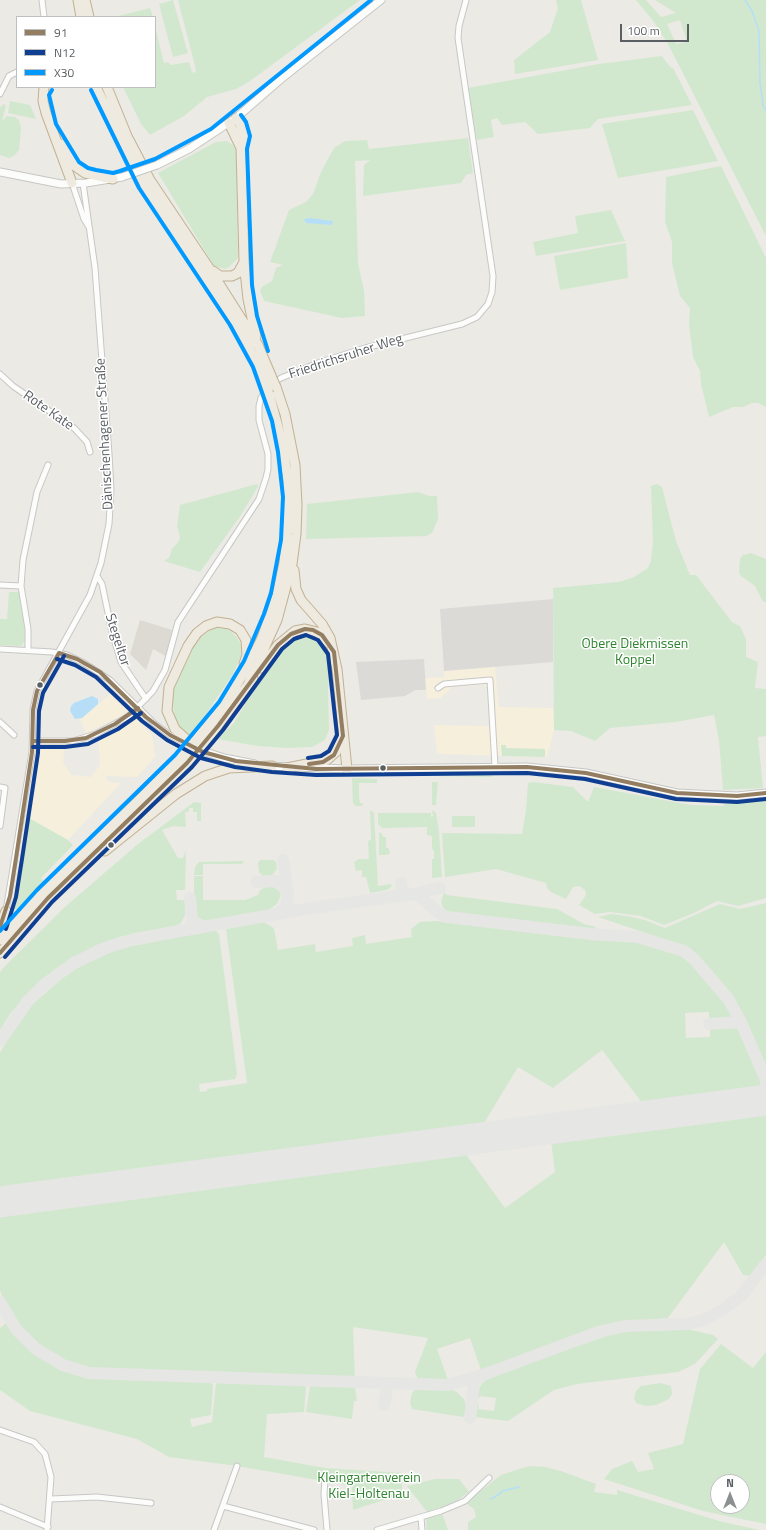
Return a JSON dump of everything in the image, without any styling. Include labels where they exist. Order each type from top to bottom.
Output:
[{"type":"highway","points":[[74,0],[74,16]]},
{"type":"highway","points":[[78,0],[81,16]]},
{"type":"highway","points":[[85,0],[89,16]]},
{"type":"highway","points":[[96,88],[120,138],[152,199],[235,322],[269,380],[276,387],[285,414],[294,465],[297,505],[293,556],[285,596],[277,620],[249,682]]},
{"type":"highway","points":[[100,88],[120,138]]},
{"type":"highway","points":[[108,88],[127,136],[150,180],[258,345]]},
{"type":"highway","points":[[44,89],[46,113],[72,184]]},
{"type":"highway","points":[[203,738],[239,680],[258,644],[270,616],[284,563],[287,541],[289,497],[286,467],[278,419],[269,394],[269,380],[258,345],[248,299],[244,262],[241,148],[244,139],[243,131],[232,120]]},
{"type":"highway","points":[[51,127],[75,166],[85,173],[118,178]]},
{"type":"highway","points":[[72,184],[75,166]]},
{"type":"highway","points":[[209,268],[220,276],[228,277],[238,273],[244,262]]},
{"type":"highway","points":[[293,556],[296,589],[301,600],[328,633],[334,652],[347,769]]},
{"type":"highway","points":[[197,749],[175,729],[168,718],[166,705],[169,687],[177,667],[188,646],[202,628],[211,624],[224,622],[235,626],[244,634],[248,648],[239,680]]},
{"type":"highway","points":[[0,953],[26,922],[183,761],[278,645],[295,631],[305,629],[317,632],[326,638],[334,652]]},
{"type":"highway","points":[[287,768],[327,760],[336,752],[343,736]]},
{"type":"highway","points":[[0,940],[41,894],[146,793],[183,761]]},
{"type":"highway","points":[[62,885],[78,876],[112,845],[176,794],[205,776],[237,767],[255,768],[272,766]]},
{"type":"highway","points":[[0,927],[6,911]]},
{"type":"street","points":[[42,0],[44,16]]},
{"type":"street","points":[[0,172],[52,182],[72,184],[118,178],[157,165],[189,149],[232,120],[381,0]]},
{"type":"street","name":"Friedrichsruher Weg","points":[[33,740],[74,741],[96,734],[138,708],[146,700],[165,670],[178,622],[259,498],[268,469],[268,454],[259,420],[259,406],[264,392],[281,378],[318,363],[365,348],[462,324],[477,317],[488,304],[492,292],[493,276],[458,38],[458,26],[466,0]]},
{"type":"street","points":[[0,94],[10,76],[16,73]]},
{"type":"street","name":"Dänischenhagener Straße","points":[[6,911],[16,858],[33,740],[33,710],[38,691],[77,622],[97,576],[109,524],[111,490],[95,268],[83,183]]},
{"type":"street","name":"Dänischenhagener Straße","points":[[72,184],[84,219],[89,227]]},
{"type":"street","name":"Rote Kate","points":[[0,374],[13,386],[74,428],[87,442],[90,452]]},
{"type":"street","points":[[28,650],[28,629],[22,586],[23,560],[37,492],[48,465]]},
{"type":"street","name":"Stegeltor","points":[[97,576],[102,584],[112,632],[121,662],[146,700]]},
{"type":"street","points":[[0,585],[22,586]]},
{"type":"street","points":[[0,649],[59,653],[77,659],[100,672],[138,708],[170,735],[197,749],[236,761],[287,768],[347,769],[495,766],[527,767],[586,773],[677,794],[723,796],[766,793]]},
{"type":"street","points":[[438,688],[444,684],[490,680],[495,766]]},
{"type":"street","points":[[0,722],[14,736]]},
{"type":"street","points":[[0,787],[5,788],[0,826]]},
{"type":"street","points":[[0,1430],[34,1442],[45,1454],[51,1471],[51,1500],[47,1529],[0,1507]]},
{"type":"street","points":[[214,1530],[238,1466]]},
{"type":"street","points":[[377,1530],[445,1510],[465,1501],[489,1478]]},
{"type":"street","points":[[325,1479],[324,1494],[328,1530]]},
{"type":"street","points":[[51,1500],[97,1497],[151,1503]]},
{"type":"street","points":[[223,1506],[314,1530]]},
{"type":"street","points":[[421,1517],[422,1530]]},
{"type":"shaded area","points":[[553,599],[553,662],[444,671],[440,609]]},
{"type":"shaded area","points":[[140,620],[172,630],[167,657],[153,649],[146,670],[130,654]]},
{"type":"shaded area","points":[[424,659],[426,690],[415,690],[405,696],[361,700],[356,662]]},
{"type":"shaded area","points":[[495,667],[499,707],[553,708],[554,730],[547,757],[437,754],[434,725],[490,726],[487,687],[484,685],[452,687],[441,698],[427,699],[425,678],[444,677],[444,671]]},
{"type":"shaded area","points":[[113,692],[129,710],[122,716],[86,733],[80,720]]},
{"type":"shaded area","points":[[135,717],[152,735],[155,757],[137,777],[105,776],[109,782],[121,783],[68,840],[27,817],[36,752],[42,746],[65,744],[63,762],[71,775],[91,777],[100,765],[98,737]]},
{"type":"green space","points":[[173,0],[188,53],[173,57],[159,4]]},
{"type":"green space","points":[[178,0],[360,0],[250,81],[236,89],[207,97],[184,116],[150,135],[141,124],[123,88],[156,88],[156,30],[164,63],[168,62],[171,65],[189,62],[192,72],[195,73],[196,70]]},
{"type":"green space","points":[[556,0],[581,0],[598,60],[515,74],[514,60],[550,32],[558,8]]},
{"type":"green space","points":[[636,0],[646,0],[661,17],[676,13],[655,0],[766,0],[766,236],[668,44],[654,22]],"holes":[[[680,20],[687,42],[676,44],[667,24]]]},
{"type":"green space","points":[[150,8],[153,16],[118,16]]},
{"type":"green space","points":[[662,56],[670,67],[673,68],[692,105],[598,119],[590,128],[538,134],[525,122],[502,125],[497,118],[491,120],[494,137],[477,140],[468,88],[599,64]]},
{"type":"green space","points":[[10,101],[30,105],[36,119],[8,113]]},
{"type":"green space","points":[[4,104],[6,106],[2,121],[7,116],[15,117],[19,120],[21,128],[19,150],[14,156],[9,158],[0,155],[0,107]]},
{"type":"green space","points":[[693,110],[718,161],[618,178],[602,124]]},
{"type":"green space","points":[[468,138],[473,173],[466,175],[461,183],[363,196],[364,165],[370,160],[355,161],[358,263],[364,291],[365,316],[342,318],[264,301],[260,290],[263,286],[272,281],[276,268],[283,265],[270,262],[289,210],[306,202],[313,194],[321,172],[334,148],[345,141],[367,140],[369,149]]},
{"type":"green space","points":[[227,141],[233,145],[237,153],[238,258],[225,269],[214,266],[158,173],[216,142]]},
{"type":"green space","points":[[721,166],[766,258],[766,407],[758,403],[752,403],[743,407],[733,407],[709,417],[701,384],[700,371],[693,357],[689,324],[690,308],[680,296],[672,263],[672,242],[665,222],[666,177]]},
{"type":"green space","points":[[611,210],[625,241],[536,256],[533,242],[578,233],[575,216]]},
{"type":"green space","points":[[626,243],[628,278],[560,290],[554,256]]},
{"type":"green space","points":[[257,484],[258,486],[239,518],[200,572],[164,561],[169,558],[172,549],[179,541],[180,537],[177,526],[180,505]]},
{"type":"green space","name":"Obere Diekmissen Koppel","points":[[657,484],[662,487],[676,541],[690,575],[696,575],[732,622],[740,626],[746,639],[746,657],[758,662],[755,688],[766,689],[766,736],[758,737],[763,788],[723,790],[719,740],[714,715],[676,722],[610,728],[595,741],[571,731],[554,730],[553,588],[619,582],[634,577],[648,568],[651,561],[653,541],[651,486]]},
{"type":"green space","points":[[418,492],[429,496],[437,496],[438,519],[432,533],[426,536],[306,539],[307,504]]},
{"type":"green space","points":[[751,553],[766,559],[766,603],[762,600],[755,586],[741,576],[739,572],[740,559],[743,555]]},
{"type":"green space","points":[[9,592],[19,592],[24,621],[25,641],[21,646],[0,645],[0,619],[7,619]]},
{"type":"green space","points":[[215,627],[225,627],[236,636],[242,646],[241,656],[233,674],[191,736],[180,728],[174,716],[172,693],[180,668],[197,639]]},
{"type":"green space","points":[[309,632],[328,645],[335,680],[329,681],[328,687],[329,730],[325,740],[312,747],[287,748],[258,746],[217,739],[234,723],[245,704],[244,700],[273,656],[294,635]]},
{"type":"green space","points":[[501,745],[506,745],[506,748],[545,749],[545,757],[502,756]]},
{"type":"green space","points":[[483,770],[490,772],[492,777],[380,775],[380,772]]},
{"type":"green space","points":[[352,778],[377,779],[377,783],[359,783],[359,797],[360,803],[363,803],[362,806],[356,806],[353,803]]},
{"type":"green space","points":[[432,782],[438,782],[436,805],[432,805]]},
{"type":"green space","points":[[533,782],[573,787],[588,802],[594,787],[691,805],[724,806],[724,804],[766,800],[766,898],[738,906],[717,901],[694,913],[664,925],[641,916],[610,912],[595,914],[579,905],[586,895],[585,890],[579,886],[573,887],[566,899],[551,892],[547,888],[546,883],[496,869],[445,877],[442,833],[522,834],[528,783]]},
{"type":"green space","points":[[194,802],[201,803],[201,821],[197,821],[197,812],[193,812],[193,808],[189,808],[189,812],[185,812],[186,827],[173,826],[162,830],[178,858],[183,858],[186,850],[185,890],[176,890],[177,900],[185,900],[185,915],[181,923],[176,926],[119,937],[97,945],[75,957],[54,970],[32,989],[10,1014],[0,1030],[0,972],[4,967],[66,906],[138,844]]},
{"type":"green space","points":[[370,810],[374,813],[378,886],[391,884],[392,886],[387,890],[370,893],[366,877],[362,877],[362,870],[356,871],[354,862],[359,859],[369,859],[368,841],[371,840]]},
{"type":"green space","points":[[432,810],[436,813],[439,831],[442,877],[432,878],[432,859],[434,859],[434,851],[432,849],[432,836],[427,835],[427,827],[382,828],[378,824],[378,813],[431,813],[431,817],[433,816]]},
{"type":"green space","points":[[452,816],[475,816],[475,827],[452,827]]},
{"type":"green space","points":[[27,817],[68,840],[73,845],[41,878],[44,881],[18,910],[12,908]]},
{"type":"green space","points":[[381,832],[383,837],[386,837],[386,847],[389,849],[390,854],[379,855],[379,833]]},
{"type":"green space","points":[[260,860],[273,860],[276,862],[277,869],[272,875],[263,876],[259,872],[258,863]]},
{"type":"green space","points":[[244,861],[242,864],[203,864],[203,875],[194,875],[195,867],[199,862]]},
{"type":"green space","points":[[194,876],[203,876],[203,900],[245,900],[258,895],[260,890],[266,887],[275,887],[279,890],[281,895],[277,904],[267,911],[204,921],[198,918],[194,913]]},
{"type":"green space","points":[[444,892],[447,895],[557,909],[584,924],[596,927],[595,929],[448,912],[443,908],[441,902]]},
{"type":"green space","points":[[766,903],[766,1069],[745,1021],[732,997],[697,956],[678,944],[598,917],[611,914],[627,916],[645,920],[665,928],[720,904],[740,909]]},
{"type":"green space","points":[[435,921],[603,940],[638,941],[677,953],[687,959],[719,993],[734,1017],[732,1020],[709,1022],[709,1012],[685,1013],[686,1038],[710,1037],[710,1027],[728,1026],[739,1028],[761,1079],[759,1088],[643,1104],[602,1050],[553,1088],[518,1067],[483,1125],[0,1190],[0,1053],[15,1026],[27,1009],[67,974],[95,958],[122,948],[215,930],[219,934],[237,1074],[235,1079],[199,1084],[200,1092],[207,1091],[207,1089],[247,1083],[226,929],[263,922],[274,929],[278,950],[315,944],[316,952],[353,946],[352,938],[365,935],[366,944],[412,937],[411,929],[420,922]]},
{"type":"green space","points":[[761,1113],[766,1114],[766,1255],[751,1276],[743,1275],[724,1242],[668,1318],[633,1321],[593,1329],[481,1370],[470,1338],[437,1349],[448,1380],[420,1380],[416,1376],[415,1372],[428,1338],[353,1327],[355,1378],[99,1370],[85,1368],[54,1356],[39,1346],[26,1334],[4,1301],[0,1290],[0,1215],[465,1153],[505,1208],[555,1172],[551,1141]]},
{"type":"green space","name":"Kleingartenverein Kiel-Holtenau","points":[[7,1324],[29,1349],[48,1362],[73,1373],[93,1378],[211,1383],[213,1385],[211,1415],[190,1419],[192,1427],[212,1422],[216,1383],[305,1386],[304,1412],[267,1414],[264,1457],[325,1468],[402,1473],[402,1494],[353,1510],[352,1486],[237,1466],[169,1457],[137,1439],[30,1411],[0,1390],[0,1328]]},
{"type":"green space","points":[[651,1328],[686,1329],[713,1335],[718,1339],[695,1364],[678,1372],[577,1384],[554,1390],[508,1421],[475,1417],[476,1404],[479,1405],[478,1409],[494,1411],[496,1398],[480,1396],[477,1398],[479,1388],[487,1378],[609,1335]]},
{"type":"green space","points":[[721,1344],[753,1368],[766,1352],[766,1524],[718,1514],[750,1514],[750,1474],[710,1474],[710,1512],[604,1479],[612,1469],[632,1461],[638,1472],[654,1469],[648,1453],[683,1444],[700,1369]]},
{"type":"green space","points":[[660,1383],[671,1386],[672,1394],[669,1399],[656,1405],[646,1406],[636,1403],[634,1398],[636,1391],[641,1386]]},
{"type":"green space","points":[[310,1386],[355,1387],[357,1401],[354,1401],[352,1419],[306,1412]]},
{"type":"green space","points":[[416,1389],[452,1390],[457,1392],[464,1399],[467,1408],[466,1414],[463,1417],[412,1409],[410,1403],[412,1393]]},
{"type":"green space","points":[[529,1466],[545,1467],[561,1471],[596,1484],[594,1492],[617,1495],[617,1490],[719,1521],[759,1530],[468,1530],[468,1522],[476,1517],[474,1509],[466,1503],[501,1475]]},
{"type":"green space","points":[[435,1479],[459,1479],[469,1492],[455,1502],[427,1512],[407,1486]]},
{"type":"green space","points":[[442,1513],[448,1530],[427,1530],[426,1518]]},
{"type":"water","points":[[310,218],[333,221],[332,225],[306,223],[304,219]]},
{"type":"water","points":[[92,696],[98,699],[98,704],[82,718],[75,719],[70,711],[71,706],[74,703]]},
{"type":"waterway","points":[[745,0],[752,11],[759,31],[760,83],[763,105],[766,111]]},
{"type":"waterway","points":[[491,1499],[502,1491],[519,1487]]},
{"type":"taxiway","points":[[283,860],[288,892]]},
{"type":"taxiway","points":[[257,882],[275,881],[286,889],[288,894],[287,902],[283,910],[276,914]]},
{"type":"taxiway","points":[[401,883],[403,895]]},
{"type":"taxiway","points":[[0,1041],[27,1002],[45,984],[74,963],[108,947],[135,939],[180,931],[306,909],[412,894],[440,888]]},
{"type":"taxiway","points":[[412,894],[418,895],[440,914],[447,917],[591,934],[638,937],[684,951],[694,959],[729,1000],[741,1022],[766,1080]]},
{"type":"taxiway","points":[[190,898],[192,921],[204,927]]},
{"type":"taxiway","points":[[709,1024],[741,1022]]},
{"type":"taxiway","points":[[753,1102],[764,1096],[766,1091]]},
{"type":"taxiway","points":[[0,1204],[16,1200]]},
{"type":"taxiway","points":[[0,1302],[16,1329],[36,1349],[63,1365],[89,1373],[447,1385],[483,1375],[598,1332],[625,1326],[687,1324],[704,1320],[724,1309],[742,1295],[766,1264]]},
{"type":"taxiway","points":[[470,1418],[474,1383],[482,1375]]},
{"type":"taxiway","points":[[384,1405],[388,1384]]},
{"type":"runway","points":[[0,1202],[766,1100]]},
{"type":"transit line","name":"X30","points":[[52,90],[49,95],[56,124],[79,162],[88,168],[113,173],[155,159],[211,129],[371,0]]},
{"type":"transit line","name":"X30","points":[[0,931],[37,890],[175,755],[219,702],[244,661],[264,614],[271,593],[281,540],[283,497],[278,452],[272,421],[253,367],[230,325],[139,188],[91,90]]},
{"type":"transit line","name":"X30","points":[[241,115],[246,122],[250,136],[247,149],[252,285],[257,316],[268,351]]},
{"type":"transit line","name":"91","points":[[0,953],[48,898],[187,763],[218,726],[278,645],[291,634],[305,629],[313,630],[322,635],[334,652],[343,736],[334,755],[323,762],[309,764]]},
{"type":"transit line","name":"N12","points":[[5,957],[52,902],[192,767],[223,730],[282,649],[294,639],[306,635],[318,640],[328,654],[337,735],[329,751],[321,756],[308,758]]},
{"type":"transit line","name":"91","points":[[59,653],[77,659],[100,672],[146,717],[170,735],[203,752],[236,761],[316,769],[527,767],[586,773],[677,793],[737,796],[766,793]]},
{"type":"transit line","name":"91","points":[[0,927],[10,896],[16,858],[32,752],[33,710],[37,691],[59,653]]},
{"type":"transit line","name":"N12","points":[[6,929],[16,897],[22,859],[38,753],[39,711],[43,693],[64,656]]},
{"type":"transit line","name":"N12","points":[[57,659],[75,665],[96,677],[142,721],[167,740],[201,758],[235,767],[272,772],[316,775],[527,773],[585,779],[676,799],[737,802],[766,799]]},
{"type":"transit line","name":"91","points":[[33,741],[65,741],[86,738],[115,724],[138,708]]},
{"type":"transit line","name":"N12","points":[[33,747],[65,747],[88,744],[118,729],[141,713]]}]
